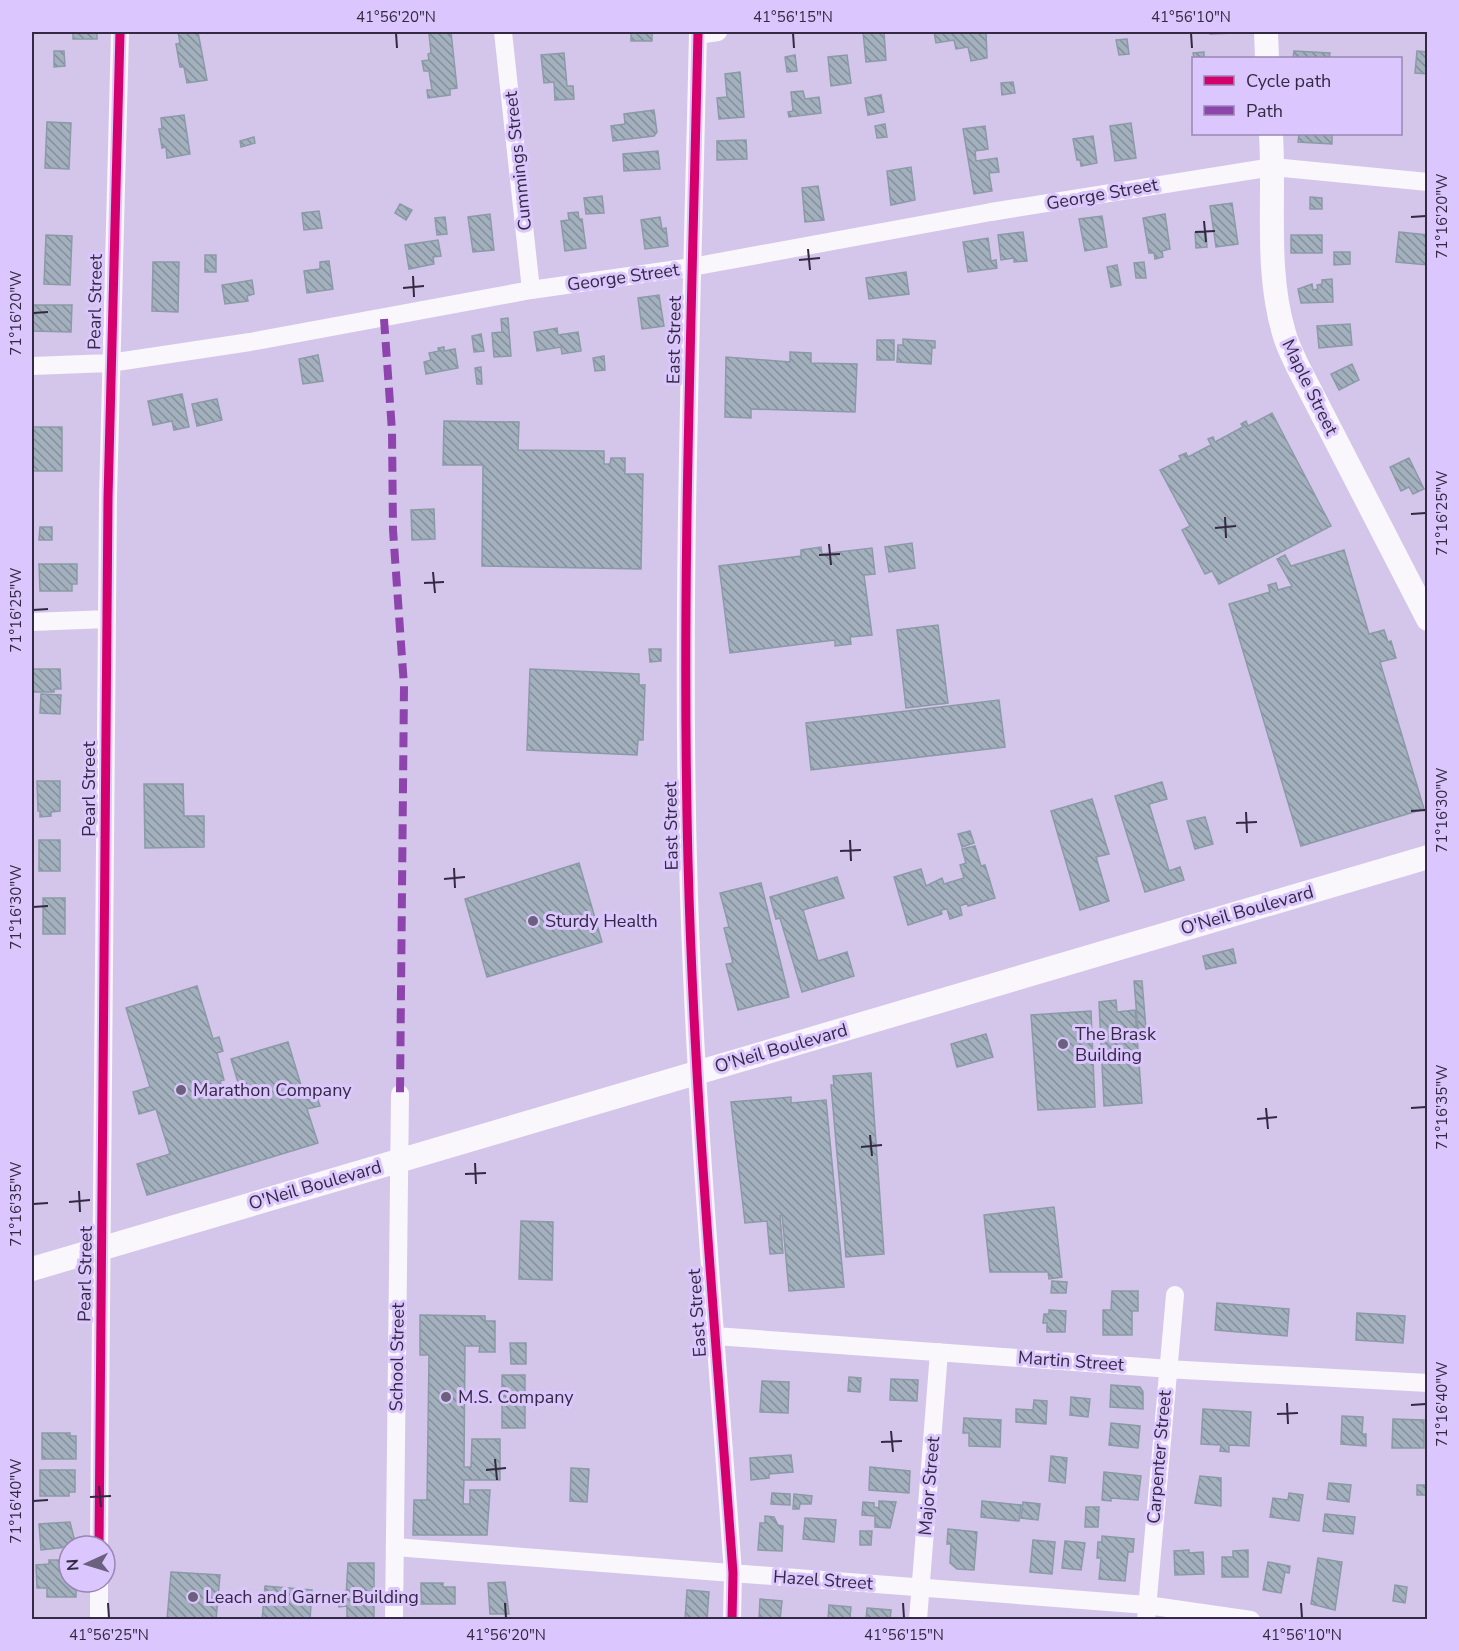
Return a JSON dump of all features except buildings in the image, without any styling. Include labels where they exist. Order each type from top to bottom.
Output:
[{"type":"main road","points":[[1266,32],[1267,57]]},
{"type":"main road","name":"Maple Street","points":[[1271,135],[1276,297],[1284,333],[1298,367],[1428,619]]},
{"type":"main road","name":"O'Neil Boulevard","points":[[32,1269],[1428,857]]},
{"type":"street","name":"Pearl Street","points":[[99,1534],[110,363],[120,32]]},
{"type":"street","name":"Cummings Street","points":[[503,32],[531,290]]},
{"type":"street","points":[[698,33],[718,32]]},
{"type":"street","name":"East Street","points":[[698,33],[692,267],[687,824],[696,1073],[733,1573],[732,1620]]},
{"type":"street","name":"George Street","points":[[32,366],[110,363],[373,321],[531,290],[692,267],[1014,208],[1273,167],[1428,182]]},
{"type":"street","points":[[32,621],[107,619]]},
{"type":"street","name":"School Street","points":[[394,1620],[400,1094]]},
{"type":"street","name":"Carpenter Street","points":[[1146,1612],[1175,1295]]},
{"type":"street","name":"Martin Street","points":[[716,1336],[1167,1368],[1428,1383]]},
{"type":"street","name":"Major Street","points":[[918,1620],[939,1352]]},
{"type":"street","name":"Hazel Street","points":[[395,1547],[920,1588],[1146,1612],[1251,1620]]},
{"type":"street","points":[[99,1594],[99,1620]]},
{"type":"marked path","points":[[384,319],[392,431],[393,530],[404,686],[400,1094]]},
{"type":"cycle path","points":[[99,1534],[108,498],[120,32]]},
{"type":"cycle path","points":[[698,32],[687,550],[688,861],[700,1128],[733,1573],[732,1620]]},
{"type":"place","name":"Sturdy Health","points":[[533,921]]},
{"type":"place","name":"The Brask Building","points":[[1063,1044]]},
{"type":"place","name":"Marathon Company","points":[[181,1090]]},
{"type":"place","name":"M.S. Company","points":[[446,1397]]},
{"type":"place","name":"Leach and Garner Building","points":[[193,1597]]}]
